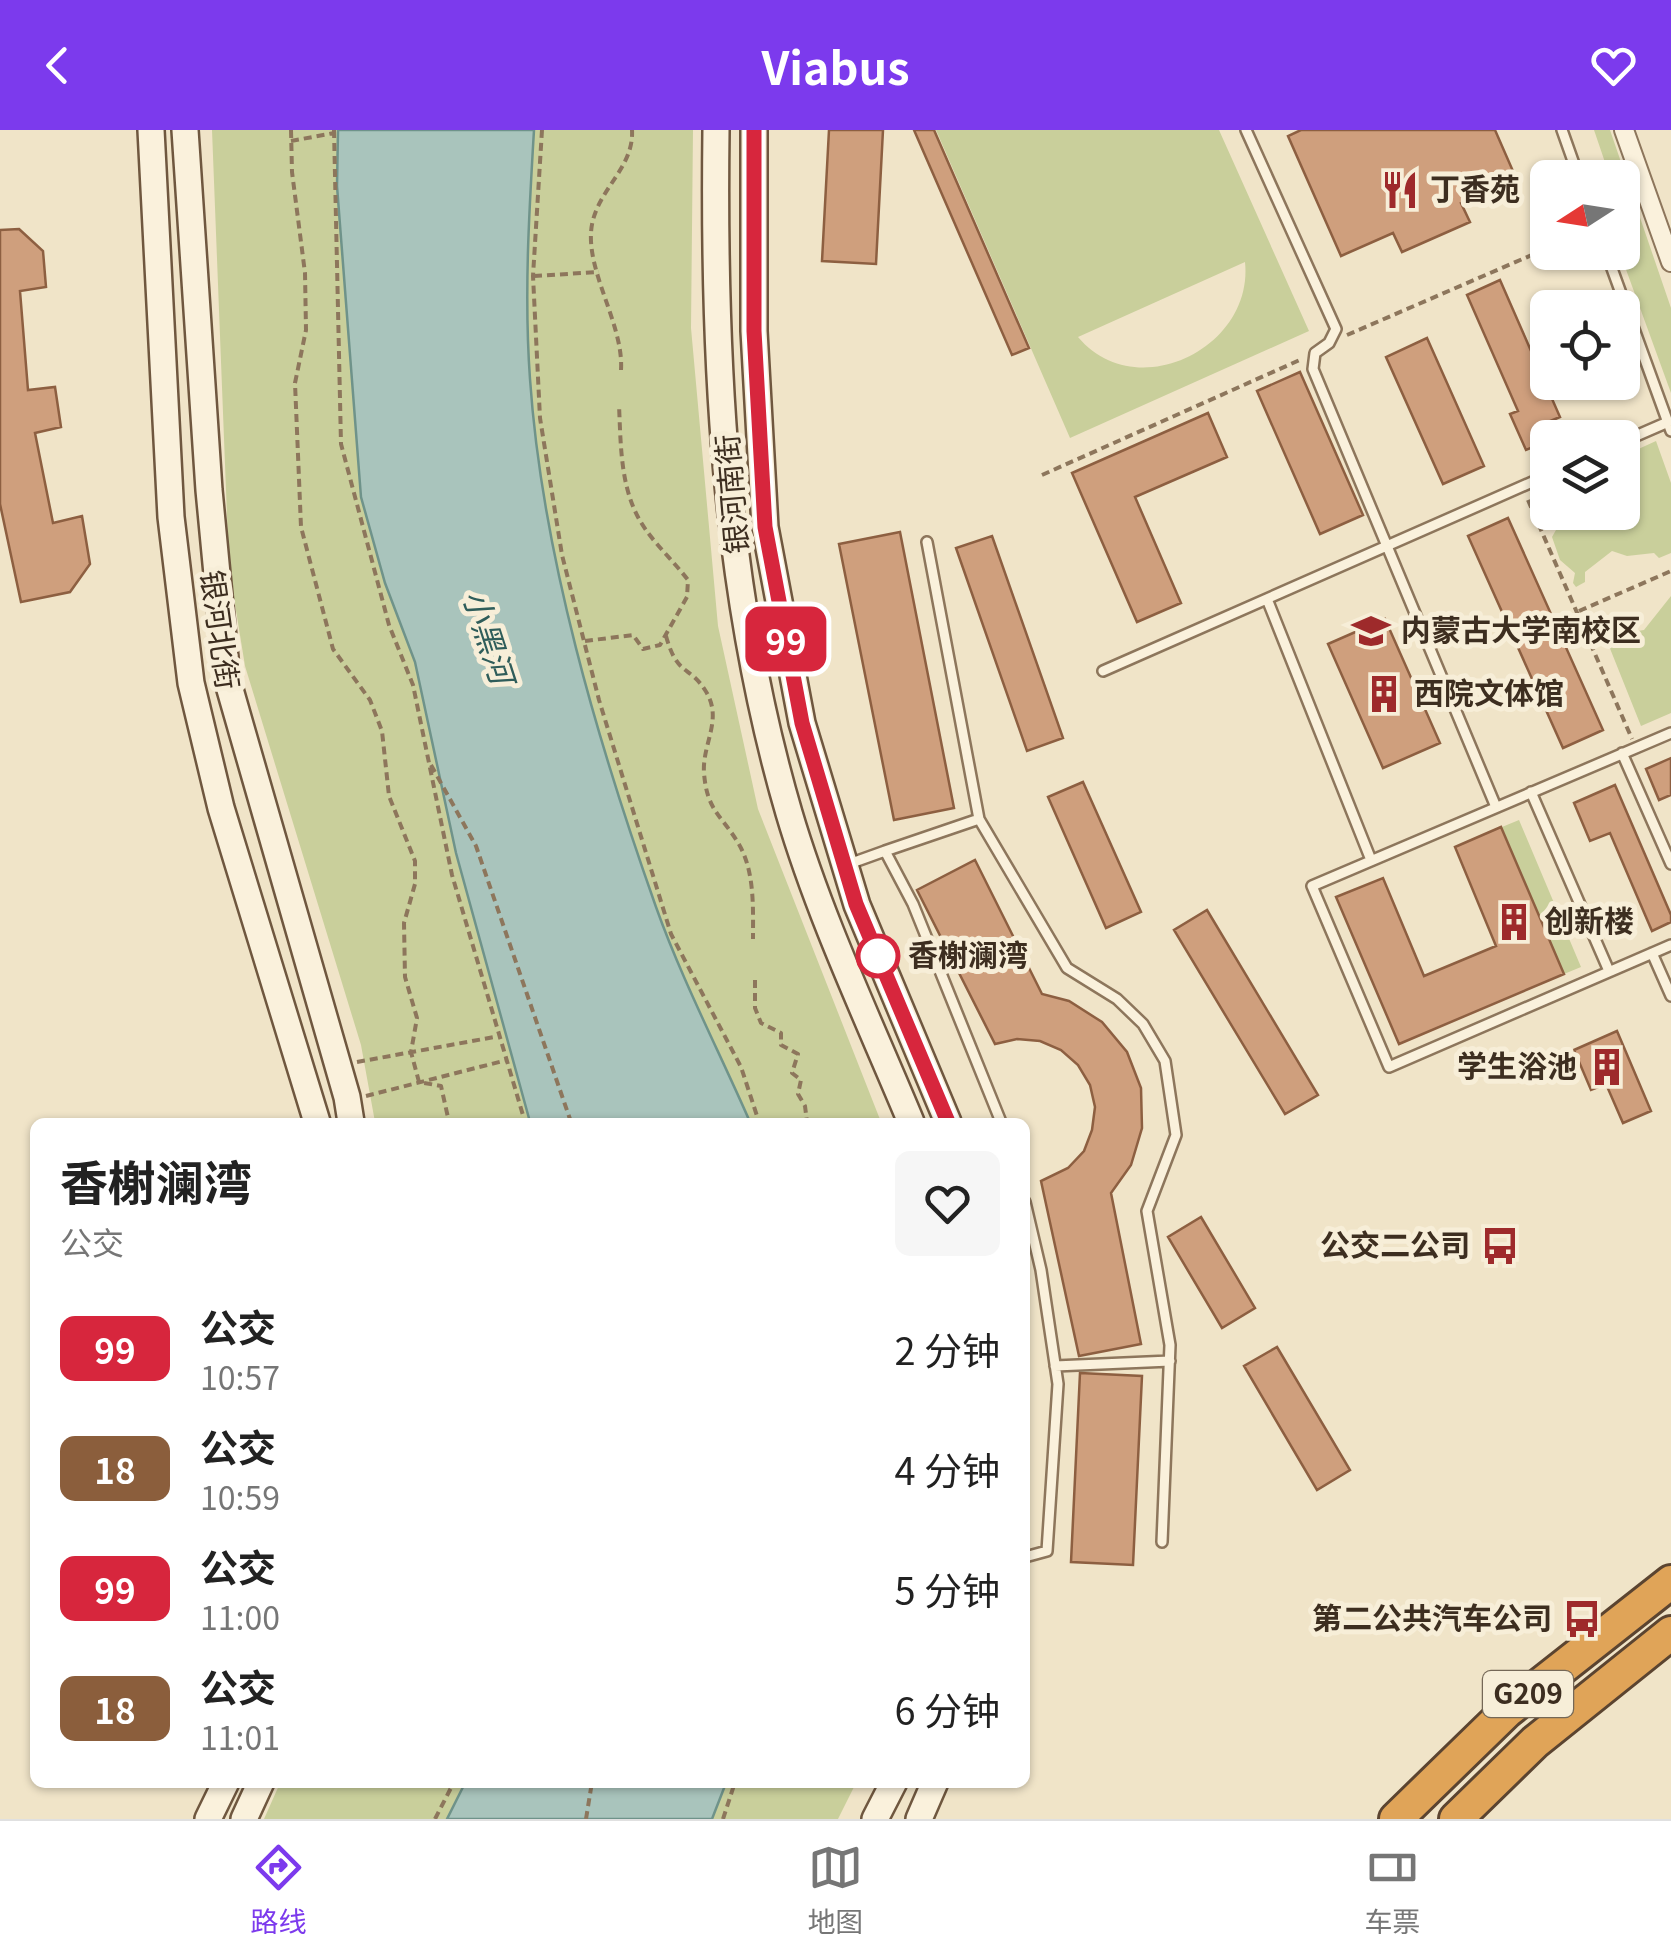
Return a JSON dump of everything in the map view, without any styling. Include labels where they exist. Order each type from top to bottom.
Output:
[{"type":"highway","name":"G209","points":[[1398,1814],[1508,1711],[1671,1582]]},
{"type":"highway","name":"G209","points":[[1456,1819],[1534,1742],[1671,1633]]},
{"type":"main road","name":"银河北街","points":[[150,130],[171,517],[191,682],[221,808],[316,1118]]},
{"type":"main road","name":"银河北街","points":[[185,130],[209,490],[227,679],[350,1112]]},
{"type":"main road","name":"银河南街","points":[[716,130],[714,240],[724,474],[751,648],[790,813],[839,948],[910,1118]]},
{"type":"main road","name":"银河南街","points":[[754,130],[754,331],[765,527],[802,723],[856,904],[946,1118]]},
{"type":"main road","points":[[208,1819],[223,1788]]},
{"type":"main road","points":[[244,1819],[259,1788]]},
{"type":"main road","points":[[875,1819],[891,1788]]},
{"type":"main road","points":[[919,1819],[932,1788]]},
{"type":"street","points":[[1624,130],[1671,262]]},
{"type":"lane","points":[[1246,130],[1336,329],[1329,343],[1315,353],[1312,369],[1496,807]]},
{"type":"lane","points":[[1562,130],[1573,160]]},
{"type":"lane","points":[[1613,270],[1669,426],[1640,436]]},
{"type":"lane","points":[[1102,672],[1530,483]]},
{"type":"lane","points":[[927,542],[979,819],[1067,968],[1117,999],[1143,1024],[1165,1062],[1176,1135],[1147,1210],[1170,1361],[1162,1542]]},
{"type":"lane","points":[[1267,599],[1371,860]]},
{"type":"lane","points":[[1671,732],[1312,886],[1389,1067],[1671,945]]},
{"type":"lane","points":[[1622,753],[1671,864]]},
{"type":"lane","points":[[1531,792],[1608,971]]},
{"type":"lane","points":[[845,866],[979,819]]},
{"type":"lane","points":[[885,851],[920,922],[999,1118]]},
{"type":"lane","points":[[1652,953],[1671,996]]},
{"type":"lane","points":[[1030,1223],[1058,1384],[1046,1551],[1030,1556]]},
{"type":"lane","points":[[1055,1366],[1170,1361]]},
{"type":"path","points":[[291,130],[292,172],[305,273],[306,330],[295,384],[301,527],[333,649],[370,700],[382,731],[388,796],[415,861],[415,884],[404,923],[404,977],[417,1018],[411,1052],[419,1082]]},
{"type":"path","points":[[542,130],[533,276],[540,418],[562,555],[670,934],[742,1067],[759,1118]]},
{"type":"path","points":[[621,370],[618,342],[593,251],[592,222],[607,188],[627,162],[632,130]]},
{"type":"path","points":[[291,140],[334,132],[341,444],[384,606],[413,686],[452,874],[524,1118]]},
{"type":"path","points":[[1329,343],[1530,256]]},
{"type":"path","points":[[533,276],[599,272]]},
{"type":"path","points":[[1042,475],[1315,353]]},
{"type":"path","points":[[584,641],[633,635],[643,649],[660,645],[687,597],[688,580],[645,529],[630,499],[622,460],[619,405]]},
{"type":"path","points":[[1522,486],[1636,748]]},
{"type":"path","points":[[1577,612],[1671,571]]},
{"type":"path","points":[[666,636],[672,658],[705,690],[715,720],[704,772],[711,807],[737,840],[749,871],[754,898],[753,939]]},
{"type":"path","points":[[429,761],[476,846],[570,1118]]},
{"type":"path","points":[[755,980],[755,1008],[760,1024],[781,1033],[781,1045],[798,1054],[792,1073],[801,1080],[798,1094],[806,1118]]},
{"type":"path","points":[[338,1066],[500,1036]]},
{"type":"path","points":[[350,1112],[419,1082],[507,1060]]},
{"type":"path","points":[[419,1082],[441,1086],[447,1118]]},
{"type":"path","points":[[435,1819],[451,1788]]},
{"type":"path","points":[[586,1819],[591,1788]]},
{"type":"path","points":[[723,1819],[733,1788]]},
{"type":"green space","points":[[212,130],[693,130],[691,328],[718,626],[758,809],[879,1118],[374,1118],[361,1045],[245,666],[229,567]]},
{"type":"green space","points":[[936,130],[1219,130],[1309,331],[1070,438]],"holes":[[[1245,262],[1243,293],[1231,320],[1211,342],[1187,358],[1159,366],[1130,366],[1102,357],[1078,337]]]},
{"type":"green space","points":[[1594,130],[1610,130],[1620,160],[1604,160]]},
{"type":"green space","points":[[1640,218],[1671,308],[1671,393],[1640,308],[1640,290],[1633,290],[1626,270],[1640,270]]},
{"type":"green space","points":[[1656,441],[1671,483],[1671,553],[1659,558],[1654,553],[1627,556],[1612,551],[1585,572],[1585,582],[1576,587],[1575,573],[1560,560],[1552,537],[1556,530],[1640,530],[1640,448]]},
{"type":"green space","points":[[1671,596],[1671,713],[1641,726],[1607,641],[1612,635],[1644,630]]},
{"type":"green space","points":[[1519,820],[1581,967],[1564,974],[1502,827]]},
{"type":"green space","points":[[278,1788],[854,1788],[838,1819],[264,1819]]},
{"type":"water","name":"小黑河","points":[[338,130],[534,130],[528,348],[536,445],[560,580],[594,714],[656,907],[748,1118],[529,1118],[456,853],[415,662],[385,583],[361,497],[337,186]]},
{"type":"water","points":[[462,1788],[724,1788],[712,1819],[447,1819]]},
{"type":"building","points":[[829,130],[883,130],[876,264],[822,261]]},
{"type":"building","points":[[914,130],[934,130],[1029,348],[1012,355]]},
{"type":"building","name":"丁香苑","points":[[1301,130],[1495,130],[1516,178],[1461,203],[1470,222],[1402,252],[1393,233],[1341,256],[1288,136]]},
{"type":"building","points":[[19,229],[43,251],[46,287],[20,291],[28,390],[55,387],[61,427],[35,433],[53,523],[82,516],[90,564],[70,592],[21,602],[0,504],[0,230]]},
{"type":"building","points":[[1500,280],[1530,348],[1530,400],[1553,400],[1560,417],[1530,420],[1530,448],[1526,450],[1510,414],[1518,411],[1467,295]]},
{"type":"building","points":[[1427,338],[1484,466],[1443,484],[1386,357]]},
{"type":"building","points":[[1300,372],[1363,515],[1320,534],[1257,391]]},
{"type":"building","points":[[1208,413],[1227,457],[1135,497],[1181,603],[1137,622],[1072,473]]},
{"type":"building","points":[[1508,518],[1603,730],[1563,748],[1468,536]]},
{"type":"building","points":[[900,532],[954,808],[894,820],[839,544]]},
{"type":"building","points":[[992,536],[1063,738],[1027,751],[956,548]]},
{"type":"building","name":"西院文体馆","points":[[1385,619],[1440,743],[1383,768],[1328,644]]},
{"type":"building","points":[[1671,758],[1671,795],[1659,800],[1646,769]]},
{"type":"building","points":[[1083,782],[1141,912],[1106,928],[1048,797]]},
{"type":"building","points":[[1615,785],[1671,915],[1671,922],[1652,931],[1610,833],[1590,841],[1574,803]]},
{"type":"building","name":"创新楼","points":[[1501,827],[1564,974],[1399,1044],[1336,897],[1383,878],[1424,976],[1496,946],[1455,847]]},
{"type":"building","points":[[975,860],[1042,994],[1069,1001],[1102,1022],[1127,1052],[1141,1088],[1142,1128],[1131,1165],[1111,1193],[1141,1344],[1079,1356],[1041,1181],[1068,1168],[1084,1151],[1095,1107],[1090,1085],[1078,1065],[1061,1050],[1040,1041],[1017,1039],[995,1044],[917,890]]},
{"type":"building","points":[[1207,910],[1318,1095],[1285,1114],[1174,930]]},
{"type":"building","name":"学生浴池","points":[[1617,1031],[1651,1111],[1623,1123],[1606,1084],[1591,1090],[1574,1050]]},
{"type":"building","points":[[1201,1217],[1255,1308],[1222,1328],[1168,1237]]},
{"type":"building","points":[[1277,1347],[1350,1470],[1317,1490],[1244,1366]]},
{"type":"building","points":[[1080,1373],[1142,1376],[1133,1565],[1071,1562]]},
{"type":"bus line","name":"99","points":[[754,130],[754,331],[765,527],[802,723],[856,904],[947,1118]]},
{"type":"place","name":"丁香苑","points":[[1400,190]]},
{"type":"place","name":"内蒙古大学南校区","points":[[1371,631]]},
{"type":"place","name":"西院文体馆","points":[[1384,694]]},
{"type":"place","name":"创新楼","points":[[1514,922]]},
{"type":"place","name":"香榭澜湾","points":[[878,956]]},
{"type":"place","name":"学生浴池","points":[[1607,1067]]},
{"type":"place","name":"公交二公司","points":[[1500,1246]]},
{"type":"place","name":"第二公共汽车公司","points":[[1582,1619]]}]
